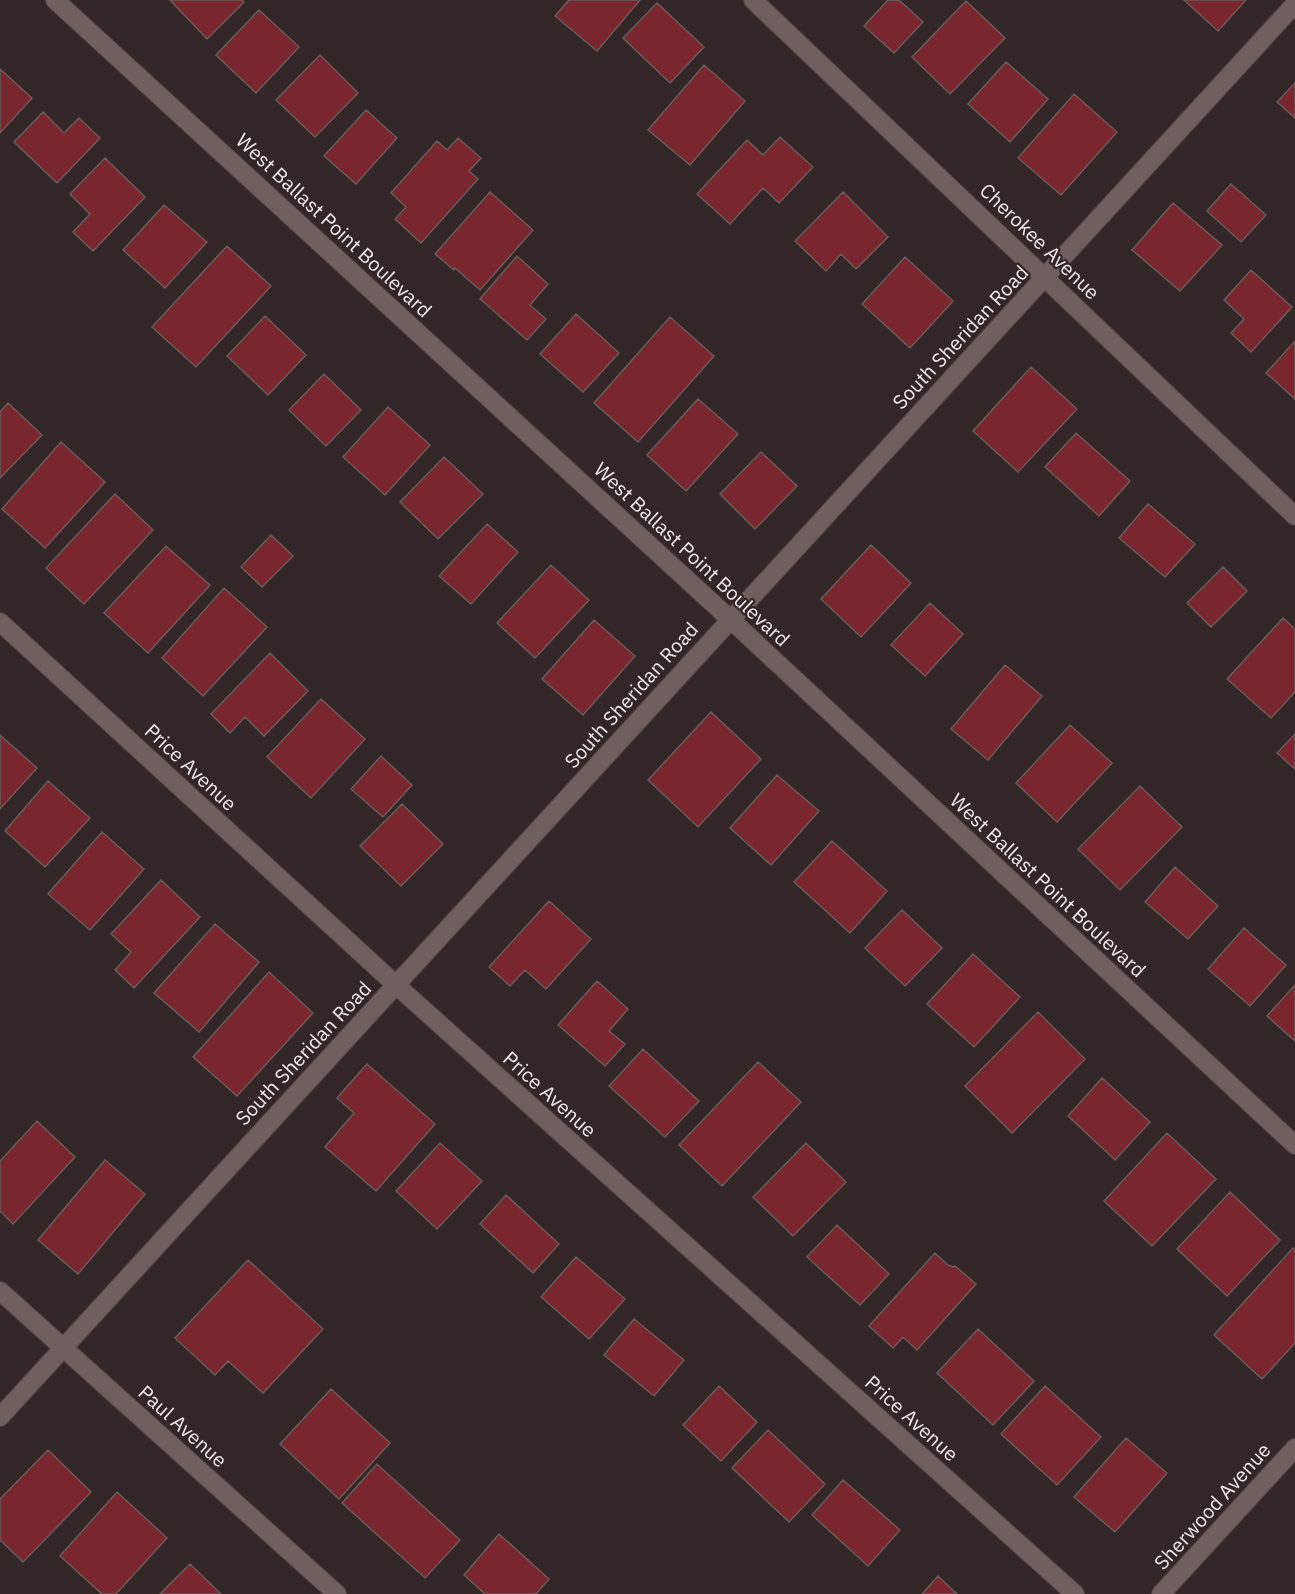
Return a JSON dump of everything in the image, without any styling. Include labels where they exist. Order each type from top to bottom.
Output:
[{"type":"street","name":"West Ballast Point Boulevard","points":[[56,0],[730,619],[1295,1145]]},
{"type":"street","name":"Cherokee Avenue","points":[[753,0],[1295,516]]},
{"type":"street","name":"South Sheridan Road","points":[[0,1417],[1295,4]]},
{"type":"street","name":"Price Avenue","points":[[0,622],[396,985],[1075,1594]]},
{"type":"street","name":"Paul Avenue","points":[[0,1291],[337,1594]]},
{"type":"street","name":"Sherwood Avenue","points":[[1161,1594],[1295,1448]]},
{"type":"building","points":[[170,0],[242,0],[244,2],[207,39]]},
{"type":"building","points":[[569,0],[640,0],[597,51],[555,16]]},
{"type":"building","points":[[888,0],[899,0],[923,22],[894,53],[864,26]]},
{"type":"building","points":[[1184,0],[1246,0],[1218,31]]},
{"type":"building","points":[[966,1],[1005,38],[950,94],[912,57]]},
{"type":"building","points":[[657,3],[704,47],[670,83],[623,38]]},
{"type":"building","points":[[259,10],[299,47],[256,93],[216,55]]},
{"type":"building","points":[[320,55],[358,93],[315,137],[276,100]]},
{"type":"building","points":[[1006,62],[1048,99],[1010,142],[968,104]]},
{"type":"building","points":[[704,65],[745,101],[690,165],[648,130]]},
{"type":"building","points":[[0,69],[32,98],[0,133]]},
{"type":"building","points":[[1295,83],[1295,118],[1277,102]]},
{"type":"building","points":[[1074,94],[1117,132],[1061,195],[1018,158]]},
{"type":"building","points":[[366,110],[397,138],[356,184],[324,156]]},
{"type":"building","points":[[43,112],[64,133],[79,118],[100,138],[57,183],[14,142]]},
{"type":"building","points":[[780,137],[813,167],[779,203],[763,188],[730,224],[697,194],[747,140],[763,155]]},
{"type":"building","points":[[458,138],[481,158],[469,171],[478,179],[421,243],[395,219],[406,207],[391,193],[437,141],[447,150]]},
{"type":"building","points":[[105,158],[145,197],[93,251],[73,232],[90,214],[70,194]]},
{"type":"building","points":[[1231,184],[1266,215],[1241,242],[1207,211]]},
{"type":"building","points":[[490,192],[533,230],[480,290],[435,254]]},
{"type":"building","points":[[843,192],[888,237],[856,269],[841,254],[826,271],[795,241]]},
{"type":"building","points":[[1173,203],[1222,245],[1180,291],[1132,250]]},
{"type":"building","points":[[164,205],[207,242],[165,288],[123,250]]},
{"type":"building","points":[[227,246],[271,286],[196,367],[152,327]]},
{"type":"building","points":[[517,256],[548,284],[530,305],[546,319],[527,340],[480,299]]},
{"type":"building","points":[[905,257],[953,301],[910,348],[862,304]]},
{"type":"building","points":[[1251,270],[1292,307],[1251,352],[1231,333],[1244,319],[1224,300]]},
{"type":"building","points":[[576,314],[619,353],[583,392],[540,354]]},
{"type":"building","points":[[265,316],[306,355],[268,395],[227,356]]},
{"type":"building","points":[[670,317],[714,356],[638,442],[594,403]]},
{"type":"building","points":[[1295,341],[1295,399],[1266,373]]},
{"type":"building","points":[[1031,367],[1077,409],[1018,472],[973,431]]},
{"type":"building","points":[[324,374],[361,410],[326,446],[289,410]]},
{"type":"building","points":[[698,399],[738,434],[686,491],[647,455]]},
{"type":"building","points":[[8,403],[42,435],[0,478],[0,412]]},
{"type":"building","points":[[388,407],[430,445],[385,495],[343,457]]},
{"type":"building","points":[[1076,433],[1130,481],[1099,516],[1045,467]]},
{"type":"building","points":[[61,442],[105,482],[45,548],[2,509]]},
{"type":"building","points":[[761,452],[797,486],[755,529],[720,494]]},
{"type":"building","points":[[444,457],[483,494],[438,539],[400,502]]},
{"type":"building","points":[[115,494],[153,530],[84,604],[46,568]]},
{"type":"building","points":[[1148,504],[1195,544],[1165,577],[1119,538]]},
{"type":"building","points":[[487,524],[518,552],[471,604],[439,576]]},
{"type":"building","points":[[271,535],[293,556],[262,587],[241,567]]},
{"type":"building","points":[[871,545],[911,583],[861,637],[821,599]]},
{"type":"building","points":[[166,546],[210,585],[148,653],[104,613]]},
{"type":"building","points":[[551,565],[589,600],[535,658],[497,623]]},
{"type":"building","points":[[1223,567],[1247,591],[1211,627],[1187,603]]},
{"type":"building","points":[[224,588],[267,627],[203,696],[162,658]]},
{"type":"building","points":[[930,603],[963,634],[925,676],[891,645]]},
{"type":"building","points":[[1283,618],[1295,629],[1295,692],[1271,718],[1227,679]]},
{"type":"building","points":[[594,620],[635,656],[583,715],[542,679]]},
{"type":"building","points":[[270,653],[308,691],[264,736],[245,717],[230,733],[211,714]]},
{"type":"building","points":[[1005,665],[1042,696],[988,760],[951,729]]},
{"type":"building","points":[[321,699],[365,739],[311,798],[267,757]]},
{"type":"building","points":[[711,712],[761,759],[698,827],[648,780]]},
{"type":"building","points":[[1070,725],[1112,763],[1057,822],[1016,783]]},
{"type":"building","points":[[1295,734],[1295,769],[1277,753]]},
{"type":"building","points":[[0,735],[37,768],[0,809]]},
{"type":"building","points":[[381,756],[412,785],[383,817],[351,789]]},
{"type":"building","points":[[777,775],[819,811],[771,865],[730,828]]},
{"type":"building","points":[[48,781],[90,818],[45,867],[5,831]]},
{"type":"building","points":[[1140,786],[1182,827],[1120,890],[1078,849]]},
{"type":"building","points":[[402,804],[443,844],[401,886],[360,846]]},
{"type":"building","points":[[102,832],[144,869],[90,930],[48,894]]},
{"type":"building","points":[[832,841],[887,891],[850,933],[794,882]]},
{"type":"building","points":[[1175,867],[1218,906],[1188,939],[1145,902]]},
{"type":"building","points":[[161,880],[200,917],[134,988],[115,970],[131,952],[111,934]]},
{"type":"building","points":[[549,901],[591,939],[546,989],[525,970],[510,986],[489,967]]},
{"type":"building","points":[[902,910],[942,948],[905,986],[865,948]]},
{"type":"building","points":[[215,924],[259,962],[199,1032],[154,993]]},
{"type":"building","points":[[1244,928],[1286,965],[1250,1006],[1208,969]]},
{"type":"building","points":[[973,954],[1020,997],[974,1047],[927,1004]]},
{"type":"building","points":[[269,972],[313,1013],[237,1096],[193,1057]]},
{"type":"building","points":[[597,981],[628,1009],[609,1031],[625,1044],[605,1066],[558,1025]]},
{"type":"building","points":[[1295,985],[1295,1041],[1267,1016]]},
{"type":"building","points":[[1038,1012],[1085,1059],[1012,1133],[965,1086]]},
{"type":"building","points":[[643,1049],[699,1101],[665,1137],[609,1086]]},
{"type":"building","points":[[758,1062],[801,1102],[722,1186],[679,1145]]},
{"type":"building","points":[[367,1064],[435,1124],[376,1191],[325,1147],[354,1113],[337,1098]]},
{"type":"building","points":[[1102,1078],[1150,1122],[1115,1160],[1068,1116]]},
{"type":"building","points":[[37,1121],[75,1157],[13,1224],[0,1211],[0,1161]]},
{"type":"building","points":[[1167,1133],[1216,1179],[1152,1246],[1104,1201]]},
{"type":"building","points":[[440,1143],[482,1181],[437,1229],[396,1191]]},
{"type":"building","points":[[806,1143],[846,1182],[793,1236],[753,1197]]},
{"type":"building","points":[[105,1160],[145,1194],[78,1274],[38,1240]]},
{"type":"building","points":[[1230,1192],[1280,1240],[1227,1296],[1177,1249]]},
{"type":"building","points":[[506,1195],[559,1244],[533,1273],[480,1224]]},
{"type":"building","points":[[837,1225],[889,1274],[860,1305],[807,1257]]},
{"type":"building","points":[[1293,1248],[1295,1250],[1295,1343],[1262,1379],[1214,1335]]},
{"type":"building","points":[[935,1253],[976,1284],[917,1350],[903,1337],[893,1348],[869,1326]]},
{"type":"building","points":[[576,1257],[625,1299],[589,1339],[541,1297]]},
{"type":"building","points":[[248,1260],[323,1329],[263,1393],[228,1361],[215,1375],[175,1338]]},
{"type":"building","points":[[634,1319],[684,1360],[654,1396],[604,1355]]},
{"type":"building","points":[[978,1329],[1034,1381],[993,1425],[937,1373]]},
{"type":"building","points":[[719,1386],[757,1422],[721,1461],[683,1425]]},
{"type":"building","points":[[1045,1386],[1101,1437],[1057,1485],[1001,1434]]},
{"type":"building","points":[[331,1389],[390,1443],[339,1499],[280,1444]]},
{"type":"building","points":[[768,1430],[825,1484],[789,1522],[732,1468]]},
{"type":"building","points":[[1126,1438],[1167,1473],[1115,1532],[1074,1497]]},
{"type":"building","points":[[48,1450],[91,1492],[23,1562],[0,1540],[0,1499]]},
{"type":"building","points":[[377,1464],[460,1540],[425,1578],[342,1503]]},
{"type":"building","points":[[843,1480],[900,1530],[868,1566],[812,1515]]},
{"type":"building","points":[[117,1492],[167,1538],[116,1594],[102,1594],[60,1556]]},
{"type":"building","points":[[499,1534],[549,1579],[536,1594],[485,1594],[464,1575]]},
{"type":"building","points":[[190,1564],[221,1594],[160,1594]]},
{"type":"building","points":[[938,1576],[957,1594],[922,1594]]}]
